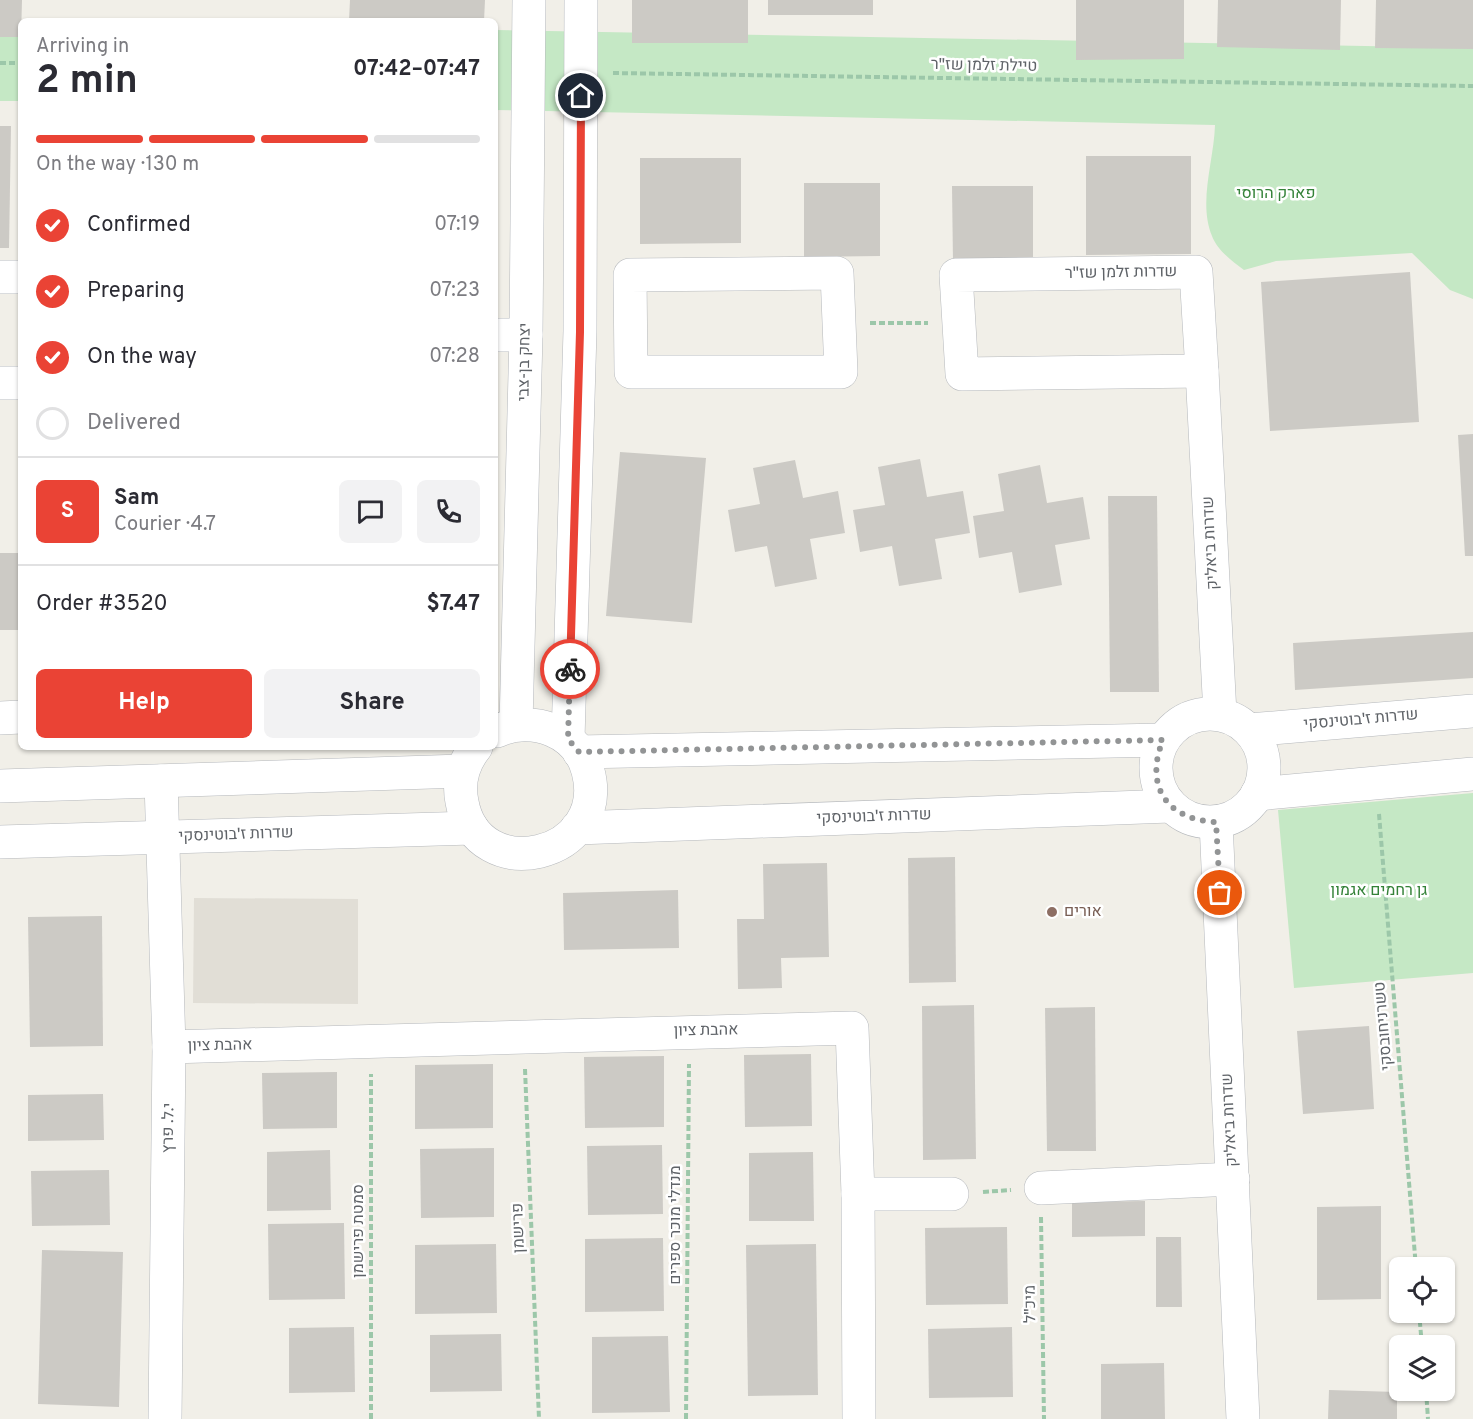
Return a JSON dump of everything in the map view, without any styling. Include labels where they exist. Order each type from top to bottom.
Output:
[{"type":"street","name":"יצחק בן-צבי","points":[[506,728],[511,335],[529,0]]},
{"type":"street","points":[[574,746],[580,332],[581,0]]},
{"type":"street","name":"שדרות זלמן שז\"ר","points":[[1196,272],[1202,371],[962,374],[959,323],[956,275],[1196,272]]},
{"type":"street","points":[[837,273],[841,372],[632,372],[630,329],[630,275],[837,273]]},
{"type":"street","points":[[0,277],[18,277]]},
{"type":"street","points":[[580,332],[630,329]]},
{"type":"street","name":"שדרות ביאליק","points":[[1202,371],[1220,714]]},
{"type":"street","points":[[0,383],[18,383]]},
{"type":"street","name":"שדרות ז'בוטינסקי","points":[[1249,730],[1473,711]]},
{"type":"street","points":[[1203,713],[1220,714],[1236,720],[1249,730],[1259,744],[1264,760],[1263,777],[1257,794],[1247,807],[1233,817],[1216,822],[1200,821],[1184,816],[1170,806],[1160,791],[1155,774],[1156,756],[1163,740],[1173,727],[1187,718],[1203,713]]},
{"type":"street","points":[[0,718],[18,717]]},
{"type":"street","points":[[0,786],[161,781],[469,759],[460,791],[463,811],[472,828],[487,842],[505,852],[525,855],[545,851],[563,843],[578,828],[587,811],[591,790],[588,770],[574,746],[552,729],[534,724],[506,728]]},
{"type":"street","points":[[574,746],[1163,740]]},
{"type":"street","points":[[1257,794],[1473,774]]},
{"type":"street","name":"י.ל. פרץ","points":[[161,781],[170,1047],[165,1419]]},
{"type":"street","name":"שדרות ז'בוטינסקי","points":[[578,828],[1170,806]]},
{"type":"street","name":"שדרות ביאליק","points":[[1216,822],[1243,1419]]},
{"type":"street","name":"שדרות ז'בוטינסקי","points":[[0,842],[472,828]]},
{"type":"street","name":"אהבת ציון","points":[[170,1047],[852,1028],[858,1194],[859,1419]]},
{"type":"street","points":[[1041,1188],[1233,1179]]},
{"type":"street","points":[[858,1194],[952,1194]]},
{"type":"path","points":[[0,63],[18,63]]},
{"type":"path","name":"טיילת זלמן שז\"ר","points":[[581,72],[1473,86]]},
{"type":"path","points":[[839,323],[959,323]]},
{"type":"path","name":"טשרניחובסקי","points":[[1377,783],[1415,1257]]},
{"type":"path","name":"מנדלי מוכר ספרים","points":[[687,1419],[690,1031]]},
{"type":"path","name":"פרישמן","points":[[523,1036],[539,1419]]},
{"type":"path","name":"סמטת פרישמן","points":[[371,1419],[372,1043]]},
{"type":"path","points":[[952,1194],[1041,1188]]},
{"type":"path","name":"מיכ\"ל","points":[[1041,1188],[1044,1419]]},
{"type":"path","points":[[1427,1401],[1428,1419]]},
{"type":"shaded area","points":[[194,898],[358,899],[358,1004],[193,1003]]},
{"type":"green space","points":[[0,22],[18,22],[18,101],[0,101]]},
{"type":"green space","name":"פארק הרוסי","points":[[498,30],[1473,48],[1473,299],[1450,290],[1412,253],[1276,261],[1244,270],[1218,246],[1208,223],[1206,209],[1208,181],[1215,125],[498,110]]},
{"type":"green space","name":"גן רחמים אגמון","points":[[1473,793],[1473,973],[1294,988],[1278,810]]},
{"type":"building","points":[[0,0],[22,0],[22,18],[18,18],[18,37],[0,37]]},
{"type":"building","points":[[350,0],[485,0],[484,18],[349,18]]},
{"type":"building","points":[[632,0],[748,0],[748,43],[632,43]]},
{"type":"building","points":[[768,0],[873,0],[873,15],[768,15]]},
{"type":"building","points":[[1076,0],[1184,0],[1184,59],[1076,60]]},
{"type":"building","points":[[1218,0],[1341,0],[1340,50],[1217,47]]},
{"type":"building","points":[[1376,0],[1473,0],[1473,49],[1375,48]]},
{"type":"building","points":[[0,126],[11,126],[9,248],[0,248]]},
{"type":"building","points":[[1086,156],[1191,156],[1191,254],[1086,255]]},
{"type":"building","points":[[640,158],[741,158],[741,243],[640,244]]},
{"type":"building","points":[[804,183],[880,183],[880,256],[804,257]]},
{"type":"building","points":[[952,186],[1033,186],[1033,263],[953,263]]},
{"type":"building","points":[[1410,272],[1419,422],[1270,431],[1261,282]]},
{"type":"building","points":[[1473,434],[1473,556],[1465,556],[1458,435]]},
{"type":"building","points":[[620,452],[706,458],[692,623],[606,616]]},
{"type":"building","points":[[920,459],[927,497],[963,491],[970,533],[935,539],[942,579],[899,586],[892,546],[860,552],[853,510],[885,505],[878,467]]},
{"type":"building","points":[[795,460],[803,498],[838,491],[845,533],[810,539],[817,579],[775,587],[767,546],[735,552],[728,510],[760,504],[753,468]]},
{"type":"building","points":[[1040,465],[1047,503],[1083,497],[1090,539],[1055,545],[1062,585],[1019,593],[1012,552],[979,558],[973,516],[1004,511],[998,474]]},
{"type":"building","points":[[1108,496],[1157,496],[1159,692],[1110,692]]},
{"type":"building","points":[[0,553],[18,553],[18,630],[0,630]]},
{"type":"building","points":[[1473,632],[1473,678],[1295,690],[1293,643]]},
{"type":"building","points":[[955,857],[956,982],[909,983],[908,858]]},
{"type":"building","points":[[827,863],[829,957],[781,958],[782,988],[738,989],[737,919],[764,919],[763,864]]},
{"type":"building","points":[[678,890],[679,948],[564,950],[563,893]]},
{"type":"building","points":[[102,916],[103,1046],[30,1047],[28,917]]},
{"type":"building","points":[[974,1005],[976,1159],[923,1160],[922,1006]]},
{"type":"building","points":[[1095,1007],[1096,1151],[1047,1151],[1045,1008]]},
{"type":"building","points":[[1369,1026],[1374,1109],[1303,1114],[1297,1031]]},
{"type":"building","points":[[811,1054],[812,1126],[745,1127],[744,1055]]},
{"type":"building","points":[[664,1056],[664,1127],[585,1128],[584,1057]]},
{"type":"building","points":[[493,1064],[493,1128],[415,1129],[415,1065]]},
{"type":"building","points":[[337,1072],[337,1128],[263,1129],[262,1073]]},
{"type":"building","points":[[103,1094],[104,1140],[28,1141],[28,1095]]},
{"type":"building","points":[[662,1145],[663,1214],[588,1215],[587,1146]]},
{"type":"building","points":[[494,1148],[494,1217],[421,1218],[420,1149]]},
{"type":"building","points":[[330,1150],[331,1210],[267,1211],[267,1152]]},
{"type":"building","points":[[813,1152],[814,1221],[749,1221],[749,1153]]},
{"type":"building","points":[[109,1170],[110,1225],[32,1226],[31,1171]]},
{"type":"building","points":[[1145,1201],[1145,1236],[1072,1237],[1072,1202]]},
{"type":"building","points":[[1381,1206],[1381,1299],[1317,1300],[1317,1207]]},
{"type":"building","points":[[344,1223],[345,1299],[269,1300],[268,1224]]},
{"type":"building","points":[[1007,1227],[1008,1304],[926,1305],[925,1228]]},
{"type":"building","points":[[1156,1237],[1181,1237],[1182,1307],[1156,1307]]},
{"type":"building","points":[[663,1238],[664,1311],[585,1312],[585,1239]]},
{"type":"building","points":[[496,1244],[497,1313],[415,1314],[415,1245]]},
{"type":"building","points":[[816,1244],[818,1395],[748,1396],[746,1245]]},
{"type":"building","points":[[42,1250],[123,1252],[119,1407],[38,1404]]},
{"type":"building","points":[[354,1327],[355,1392],[289,1393],[289,1328]]},
{"type":"building","points":[[1012,1327],[1013,1397],[929,1398],[928,1329]]},
{"type":"building","points":[[501,1334],[502,1391],[430,1392],[430,1335]]},
{"type":"building","points":[[668,1336],[670,1412],[592,1413],[592,1337]]},
{"type":"building","points":[[1164,1363],[1165,1419],[1101,1419],[1101,1364]]},
{"type":"building","points":[[1329,1390],[1389,1392],[1389,1401],[1397,1401],[1397,1419],[1328,1419]]},
{"type":"way so far","points":[[570,669],[568,739],[579,752],[1163,740],[1156,756],[1155,774],[1160,791],[1170,806],[1184,816],[1200,821],[1216,822],[1220,893]]},
{"type":"place","name":"אורים","points":[[1052,912]]},
{"type":"route","points":[[570,669],[580,332],[581,96]]}]
